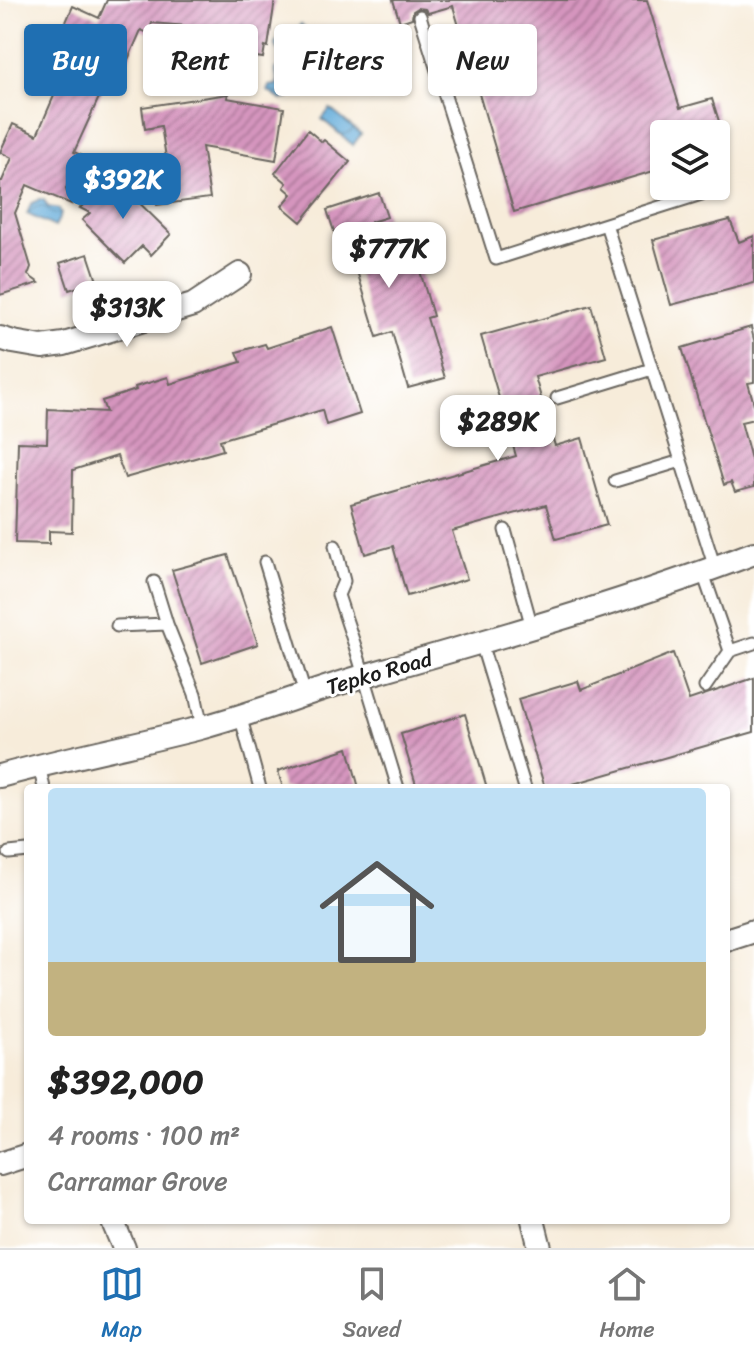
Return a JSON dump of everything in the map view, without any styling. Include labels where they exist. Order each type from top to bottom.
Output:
[{"type":"street","points":[[0,338],[42,347],[64,344],[193,305],[240,274]]},
{"type":"street","name":"Tepko Road","points":[[0,776],[202,727],[532,627],[754,553]]},
{"type":"street","points":[[730,939],[754,931]]},
{"type":"street","points":[[0,1164],[24,1156]]},
{"type":"street","points":[[114,1224],[124,1248]]},
{"type":"street","points":[[534,1224],[540,1248]]},
{"type":"lane","points":[[420,16],[496,259],[682,200]]},
{"type":"lane","points":[[606,224],[681,461],[730,651]]},
{"type":"lane","points":[[557,398],[652,369]]},
{"type":"lane","points":[[615,481],[681,461]]},
{"type":"lane","points":[[505,530],[532,627]]},
{"type":"lane","points":[[335,546],[344,581],[338,595],[397,784]]},
{"type":"lane","points":[[265,562],[305,694]]},
{"type":"lane","points":[[154,582],[195,694],[202,727]]},
{"type":"lane","points":[[117,626],[167,624]]},
{"type":"lane","points":[[481,643],[524,784]]},
{"type":"lane","points":[[705,687],[730,651],[754,643]]},
{"type":"lane","points":[[240,715],[259,784]]},
{"type":"lane","points":[[39,765],[43,784]]},
{"type":"lane","points":[[9,853],[24,851]]},
{"type":"water","points":[[274,85],[274,95],[268,91],[269,86]]},
{"type":"water","points":[[330,109],[361,134],[353,145],[322,119]]},
{"type":"water","points":[[40,199],[48,207],[59,209],[61,214],[55,227],[27,214],[31,204]]},
{"type":"water","points":[[396,220],[410,252],[410,255],[400,258],[396,256],[384,226]]},
{"type":"building","points":[[107,0],[275,0],[268,47],[265,46],[263,58],[258,57],[258,24],[152,23],[143,24],[143,31],[127,62],[127,24],[65,24],[73,6],[99,18]]},
{"type":"building","points":[[393,0],[647,0],[680,108],[712,99],[719,120],[650,120],[650,172],[514,212],[480,96],[537,96],[537,24],[458,24],[453,6],[428,13],[418,8],[413,11],[412,18],[400,22]]},
{"type":"building","points":[[54,96],[100,96],[74,152],[81,155],[66,189],[71,204],[27,185],[15,213],[31,267],[28,275],[39,283],[0,295],[0,181],[12,158],[0,152],[13,124],[37,135]]},
{"type":"building","points":[[228,96],[284,108],[276,160],[202,147],[210,198],[157,205],[151,173],[168,170],[161,126],[145,129],[142,107]]},
{"type":"building","points":[[308,130],[350,162],[301,222],[282,206],[292,194],[284,187],[287,183],[275,173]]},
{"type":"building","points":[[112,176],[171,234],[151,255],[142,246],[125,263],[82,220],[90,213],[80,208]]},
{"type":"building","points":[[379,193],[387,217],[371,222],[388,273],[418,264],[433,316],[427,318],[445,378],[408,388],[392,332],[377,337],[357,271],[348,274],[327,210]]},
{"type":"building","points":[[730,220],[739,242],[754,236],[754,283],[671,305],[653,240]]},
{"type":"building","points":[[88,254],[97,281],[69,290],[60,263]]},
{"type":"building","points":[[591,305],[606,357],[535,377],[555,446],[582,438],[607,525],[556,539],[546,505],[452,531],[467,579],[407,596],[393,546],[365,554],[351,504],[516,456],[481,336]]},
{"type":"building","points":[[332,327],[360,414],[326,425],[322,410],[220,440],[223,450],[125,478],[117,456],[73,470],[72,532],[49,531],[49,544],[15,543],[18,442],[47,443],[48,409],[106,412],[102,401],[136,390],[135,387],[168,377],[170,384],[241,362],[237,352],[265,344],[267,348]]},
{"type":"building","points":[[751,327],[754,382],[748,383],[754,404],[754,419],[741,422],[754,470],[754,487],[735,492],[731,482],[724,485],[682,348]]},
{"type":"building","points":[[228,555],[258,644],[202,663],[172,570]]},
{"type":"building","points":[[673,653],[689,700],[754,678],[754,732],[573,784],[544,784],[518,699],[578,681],[581,690]]},
{"type":"building","points":[[465,714],[486,784],[416,784],[401,734]]},
{"type":"building","points":[[348,748],[358,784],[282,784],[278,771]]}]
